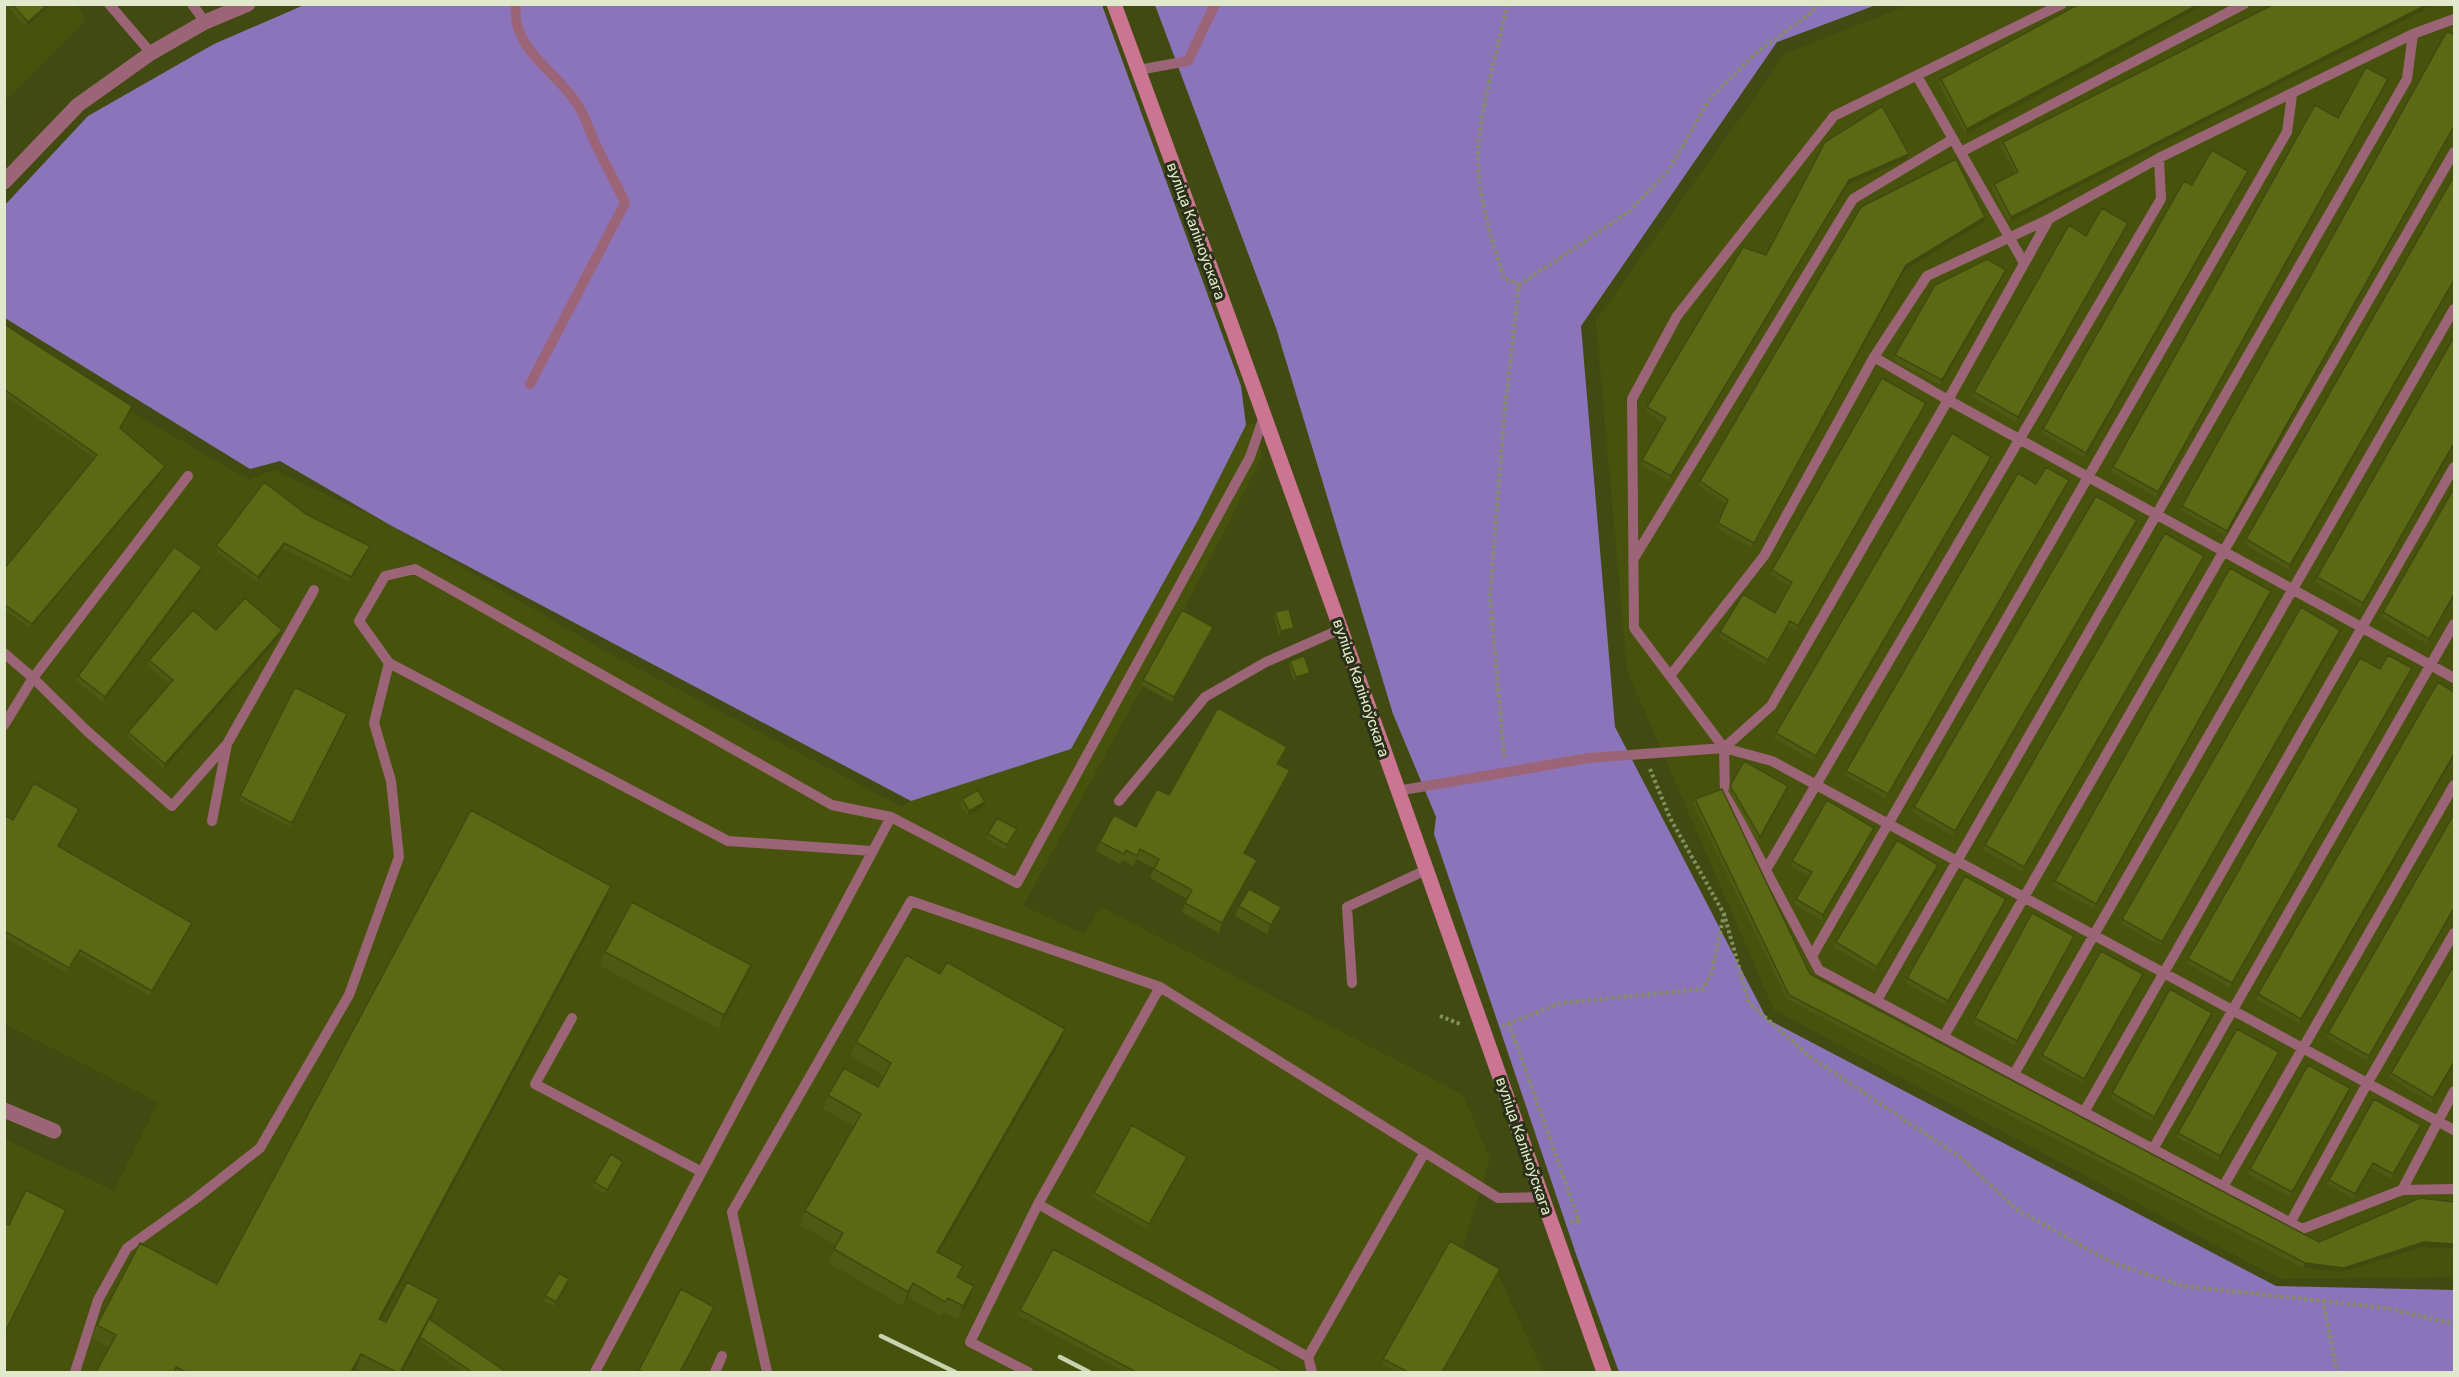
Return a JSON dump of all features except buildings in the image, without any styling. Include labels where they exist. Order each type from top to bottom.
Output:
[{"type":"street","points":[[4,182],[78,105],[151,53],[205,22],[248,4]]},
{"type":"street","name":"вуліца Каліноўскага","points":[[1114,4],[1341,628],[1604,1372]]},
{"type":"street","points":[[4,1110],[54,1131]]},
{"type":"lane","points":[[109,4],[151,53]]},
{"type":"lane","points":[[192,4],[205,22]]},
{"type":"lane","points":[[516,4],[514,15],[519,36],[579,106],[625,203],[530,384]]},
{"type":"lane","points":[[1138,70],[1188,61],[1215,4]]},
{"type":"lane","points":[[2062,4],[1834,116],[1677,316],[1632,399],[1634,628],[1724,748],[1725,793],[1767,868],[1819,970],[2302,1229],[2402,1190],[2454,1189]]},
{"type":"lane","points":[[1961,152],[2244,4]]},
{"type":"lane","points":[[1670,676],[1764,556],[1874,357],[1928,276],[2049,219],[2159,158],[2413,34],[2454,19]]},
{"type":"lane","points":[[1876,1000],[2407,80],[2413,34]]},
{"type":"lane","points":[[1917,76],[2025,263]]},
{"type":"lane","points":[[1812,956],[2287,132],[2292,95]]},
{"type":"lane","points":[[1633,560],[1853,199],[1953,139]]},
{"type":"lane","points":[[1944,1036],[2454,152]]},
{"type":"lane","points":[[1767,868],[2161,199],[2159,158]]},
{"type":"lane","points":[[1724,748],[1771,706],[1948,400],[2049,219]]},
{"type":"lane","points":[[2014,1074],[2454,309]]},
{"type":"lane","points":[[1874,357],[2019,440],[2454,678]]},
{"type":"lane","points":[[872,851],[728,841],[389,663],[359,621],[385,576],[416,569],[832,804],[891,817],[1017,883],[1250,457],[1264,416]]},
{"type":"lane","points":[[2084,1112],[2454,467]]},
{"type":"lane","points":[[4,725],[33,678],[188,476]]},
{"type":"lane","points":[[4,653],[172,806],[227,744],[314,590]]},
{"type":"lane","points":[[2153,1149],[2454,624]]},
{"type":"lane","points":[[1119,801],[1205,697],[1266,662],[1341,628]]},
{"type":"lane","points":[[75,1372],[98,1300],[127,1248],[194,1200],[260,1148],[349,995],[399,857],[391,781],[374,723],[389,663]]},
{"type":"lane","points":[[212,821],[227,744]]},
{"type":"lane","points":[[1397,791],[1589,758],[1724,748],[1772,761],[2454,1130]]},
{"type":"lane","points":[[2223,1187],[2454,785]]},
{"type":"lane","points":[[595,1372],[700,1171],[891,817]]},
{"type":"lane","points":[[1352,983],[1347,907],[1426,870]]},
{"type":"lane","points":[[767,1372],[732,1212],[911,901],[1160,987],[1498,1198],[1544,1197]]},
{"type":"lane","points":[[2290,1223],[2454,933]]},
{"type":"lane","points":[[1028,1372],[970,1342],[1038,1204],[1160,987]]},
{"type":"lane","points":[[572,1018],[535,1084],[700,1171]]},
{"type":"lane","points":[[2402,1190],[2454,1091]]},
{"type":"lane","points":[[1312,1372],[1308,1357],[1425,1152]]},
{"type":"lane","points":[[1038,1204],[1308,1357]]},
{"type":"lane","points":[[715,1372],[722,1356]]},
{"type":"path","points":[[1507,4],[1479,140],[1479,170],[1490,236],[1504,278],[1519,285]]},
{"type":"path","points":[[1506,772],[1490,596],[1504,417],[1519,285],[1630,211],[1669,170],[1709,100],[1755,54],[1812,12],[1818,4]]},
{"type":"path","points":[[1644,754],[1670,818],[1724,914],[1749,1003],[1809,1056],[1960,1157],[2016,1209],[2113,1263],[2183,1286],[2386,1308],[2454,1324]]},
{"type":"path","points":[[1440,1016],[1485,1034],[1561,1003],[1703,988],[1712,972],[1724,914]]},
{"type":"path","points":[[1509,1023],[1579,1221]]},
{"type":"path","points":[[2323,1301],[2337,1372]]},
{"type":"shaded area","points":[[5,5],[76,5],[86,20],[5,101]]},
{"type":"shaded area","points":[[304,5],[1102,5],[1241,386],[1246,425],[1197,522],[1071,749],[911,801],[390,525],[280,461],[250,469],[5,318],[4,206],[88,116],[214,44]]},
{"type":"shaded area","points":[[1155,5],[1876,5],[1777,42],[1581,326],[1615,727],[1767,1019],[2276,1286],[2454,1290],[2454,1372],[1619,1372],[1577,1257],[1434,834],[1436,817],[1393,714],[1276,328]]},
{"type":"shaded area","points":[[1909,5],[2454,5],[2454,1277],[2280,1279],[1774,1010],[1627,670],[1596,321],[1786,53]]},
{"type":"shaded area","points":[[5,330],[130,411],[249,480],[274,470],[387,523],[605,651],[902,807],[911,801],[1071,749],[1197,522],[1246,425],[1255,423],[1262,457],[1181,615],[1023,906],[1084,934],[1101,907],[1463,1095],[1490,1159],[1461,1253],[1498,1274],[1543,1372],[5,1372],[4,1139],[114,1191],[158,1102],[5,1024]]},
{"type":"railway","points":[[881,1336],[955,1372]]},
{"type":"railway","points":[[1060,1357],[1089,1372]]}]
